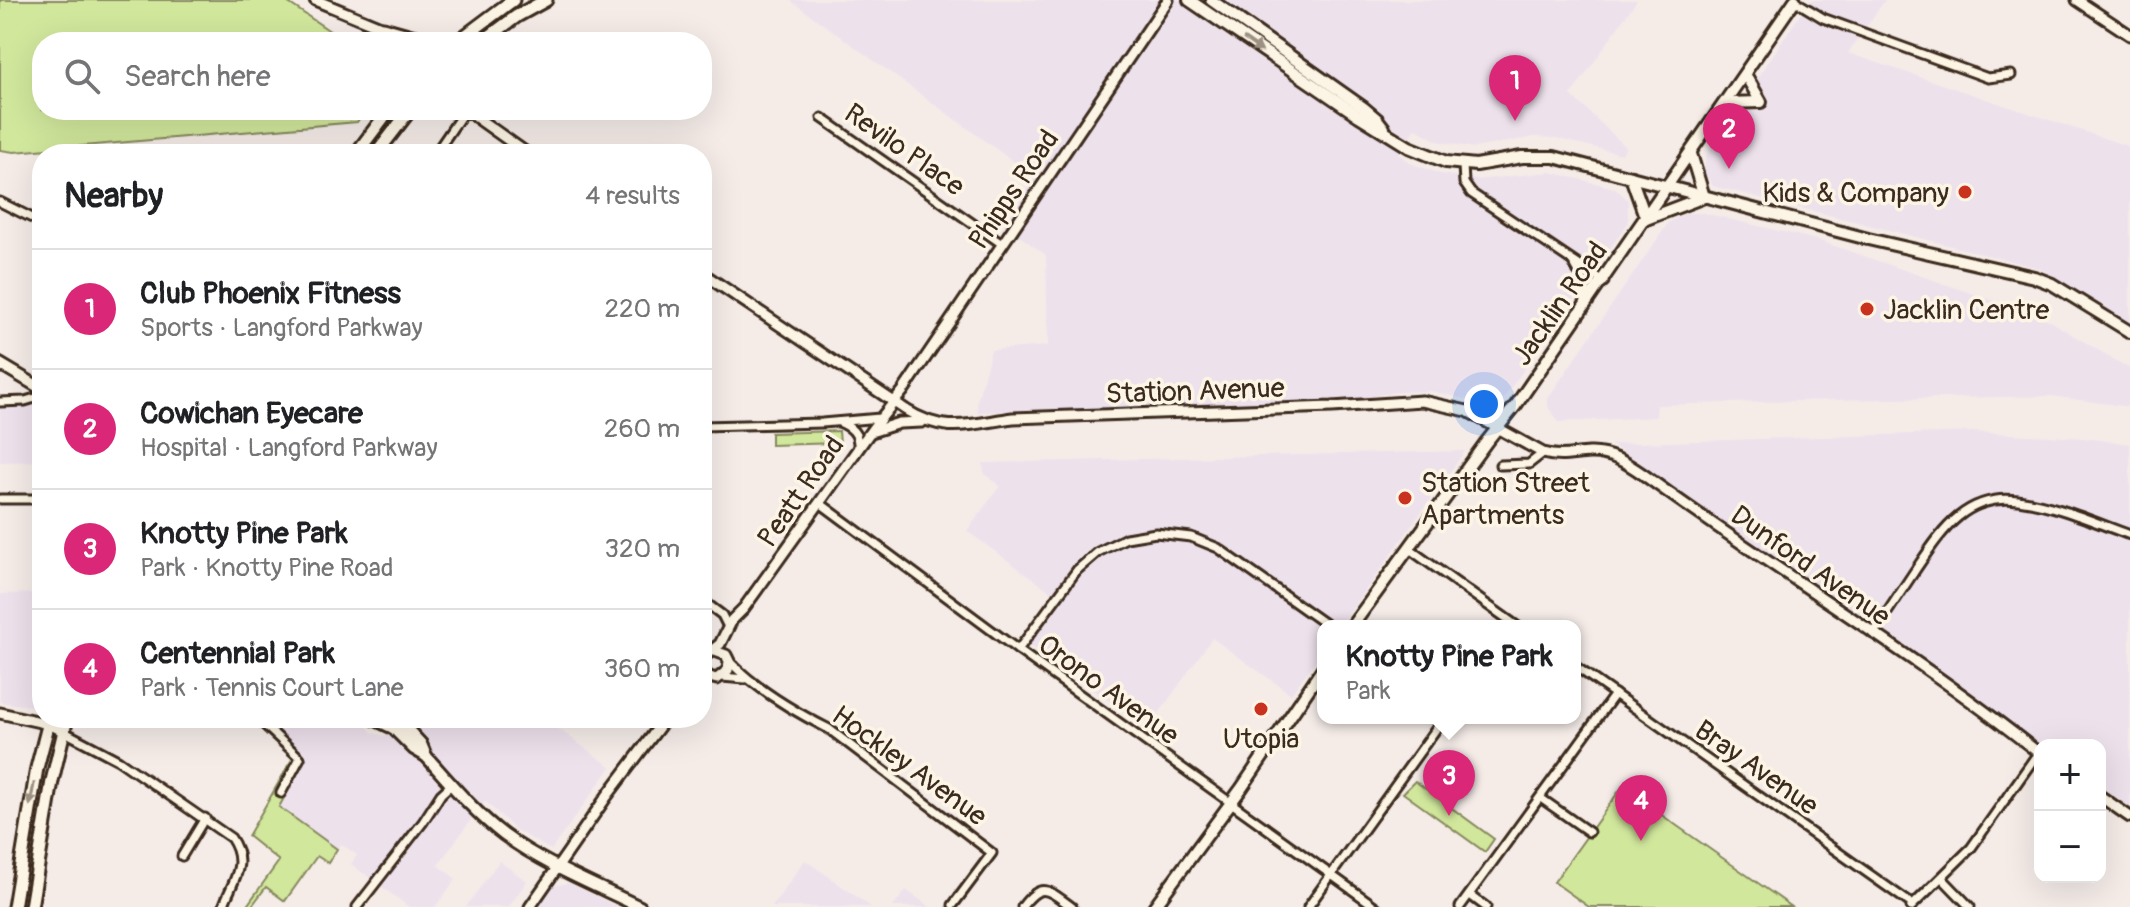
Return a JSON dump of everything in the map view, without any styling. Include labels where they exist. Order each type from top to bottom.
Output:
[{"type":"main road","points":[[463,32],[513,0]]},
{"type":"main road","points":[[495,32],[546,0]]},
{"type":"main road","points":[[1189,0],[1359,116],[1428,156],[1463,165],[1489,165],[1522,157],[1554,157],[1868,239],[2034,277],[2052,284],[2130,332]]},
{"type":"main road","points":[[1211,0],[1364,108],[1385,130]]},
{"type":"main road","name":"Jacklin Road","points":[[1356,620],[1604,282],[1795,0]]},
{"type":"main road","points":[[468,32],[473,27]]},
{"type":"main road","points":[[383,28],[387,32]]},
{"type":"main road","points":[[383,28],[398,32]]},
{"type":"main road","points":[[1725,103],[1761,102],[1745,74]]},
{"type":"main road","points":[[364,144],[382,120]]},
{"type":"main road","points":[[384,144],[402,120]]},
{"type":"main road","points":[[1691,154],[1704,197]]},
{"type":"main road","points":[[1631,177],[1646,219],[1704,197]]},
{"type":"main road","points":[[0,364],[32,383]]},
{"type":"main road","points":[[1154,907],[1231,803],[1317,677]]},
{"type":"main road","points":[[14,907],[37,768],[48,728]]},
{"type":"main road","points":[[31,907],[49,793],[64,728]]},
{"type":"main road","points":[[392,728],[426,756],[507,837],[640,907]]},
{"type":"main road","points":[[406,728],[421,744],[426,756]]},
{"type":"street","points":[[315,0],[383,28]]},
{"type":"street","name":"Phipps Road","points":[[894,401],[1168,0]]},
{"type":"street","points":[[1795,0],[1823,18],[1988,78],[2011,75]]},
{"type":"street","points":[[2079,1],[2130,35]]},
{"type":"street","name":"Revilo Place","points":[[822,118],[1002,244]]},
{"type":"street","points":[[442,144],[459,120]]},
{"type":"street","points":[[480,120],[514,144]]},
{"type":"street","points":[[1463,165],[1464,183],[1471,193],[1604,282]]},
{"type":"street","points":[[0,202],[32,218]]},
{"type":"street","points":[[1572,262],[1584,282],[1584,309]]},
{"type":"street","name":"Station Avenue","points":[[712,280],[926,422],[974,425],[1013,418],[1332,407],[1410,400],[1442,403],[1467,411],[1498,428]]},
{"type":"street","points":[[0,402],[32,399]]},
{"type":"street","name":"Peatt Road","points":[[712,650],[720,644],[728,627],[894,401]]},
{"type":"street","points":[[712,426],[880,418]]},
{"type":"street","points":[[839,422],[853,430],[859,440],[858,448]]},
{"type":"street","points":[[869,433],[899,423],[926,422]]},
{"type":"street","name":"Dunford Avenue","points":[[1498,428],[1543,453],[1562,457],[1604,454],[1622,461],[2034,750]]},
{"type":"street","name":"Dunford Avenue","points":[[1500,465],[1529,464],[1543,453]]},
{"type":"street","points":[[0,499],[32,499]]},
{"type":"street","points":[[1873,634],[1945,527],[1969,509],[1991,501],[2016,500],[2044,505],[2130,535]]},
{"type":"street","name":"Orono Avenue","points":[[820,503],[1018,650],[1376,907]]},
{"type":"street","points":[[1018,650],[1077,570],[1098,552],[1126,538],[1156,533],[1191,537],[1218,548],[1320,620]]},
{"type":"street","points":[[1408,548],[1506,620]]},
{"type":"street","points":[[712,608],[722,615],[728,627]]},
{"type":"street","points":[[722,615],[740,611]]},
{"type":"street","name":"Peatt Road","points":[[717,678],[728,670],[728,638],[740,611]]},
{"type":"street","points":[[712,650],[719,651],[728,659]]},
{"type":"street","name":"Hockley Avenue","points":[[728,659],[745,679],[810,721],[829,729],[992,853],[953,905]]},
{"type":"street","name":"Bray Avenue","points":[[1581,670],[1912,906]]},
{"type":"street","points":[[712,675],[717,678]]},
{"type":"street","points":[[712,679],[717,678]]},
{"type":"street","name":"Hockley Avenue","points":[[717,678],[745,679]]},
{"type":"street","points":[[1460,907],[1542,799],[1615,694]]},
{"type":"street","points":[[0,713],[32,718]]},
{"type":"street","points":[[1308,907],[1440,724]]},
{"type":"street","points":[[59,728],[118,760],[231,838],[241,860],[238,876],[223,907]]},
{"type":"street","points":[[268,728],[300,758],[281,793]]},
{"type":"street","points":[[530,907],[658,728]]},
{"type":"street","points":[[1912,906],[1971,848],[2034,761]]},
{"type":"street","points":[[357,907],[441,794],[452,784]]},
{"type":"street","points":[[1542,799],[1589,832]]},
{"type":"street","points":[[2106,800],[2130,817]]},
{"type":"street","points":[[182,856],[205,818]]},
{"type":"street","points":[[1942,878],[1970,907]]},
{"type":"street","points":[[1022,907],[1035,892],[1049,891],[1072,907]]},
{"type":"street","points":[[1470,895],[1486,907]]},
{"type":"shaded area","points":[[790,0],[1637,0],[1571,95],[1626,147],[1622,154],[1555,138],[1535,137],[1474,148],[1437,141],[1415,128],[1398,154],[1412,164],[1441,174],[1477,180],[1550,172],[1615,188],[1628,200],[1628,223],[1502,400],[1482,403],[1431,391],[1397,392],[1338,402],[978,412],[977,402],[991,350],[1048,346],[1046,255],[1004,225],[1035,177]]},
{"type":"shaded area","points":[[1810,0],[1885,0],[1848,53],[2130,147],[2130,323],[2039,268],[1713,186],[1704,172],[1706,155]]},
{"type":"shaded area","points":[[1686,213],[1704,213],[1817,240],[2046,319],[2130,369],[2130,407],[2051,396],[1833,400],[1657,405],[1656,417],[1559,422],[1548,407],[1548,398],[1669,222]]},
{"type":"shaded area","points":[[32,405],[32,461],[0,462],[0,407]]},
{"type":"shaded area","points":[[1973,432],[2084,438],[2130,444],[2130,807],[2106,790],[2106,739],[2034,739],[1611,444]]},
{"type":"shaded area","points":[[1465,451],[1344,620],[1317,620],[1317,658],[1291,694],[1212,638],[1148,729],[1028,644],[1061,599],[967,531],[1000,486],[984,473],[983,463]]},
{"type":"shaded area","points":[[32,593],[32,706],[0,702],[0,594]]},
{"type":"shaded area","points":[[274,728],[368,728],[373,733],[385,736],[393,728],[557,728],[611,767],[551,850],[516,830],[485,801],[438,865],[456,879],[435,907],[409,907],[351,864],[357,855],[341,844],[337,849],[279,807],[307,755]]},
{"type":"shaded area","points":[[805,860],[871,907],[772,907]]},
{"type":"shaded area","points":[[499,861],[527,881],[509,907],[466,907]]},
{"type":"shaded area","points":[[569,883],[618,907],[538,907],[553,886]]},
{"type":"shaded area","points":[[906,890],[930,907],[893,907]]},
{"type":"green space","points":[[0,0],[284,0],[331,32],[32,32],[32,120],[358,120],[105,144],[32,144],[32,150],[0,150]]},
{"type":"green space","points":[[839,431],[840,443],[771,445],[771,433]]},
{"type":"green space","points":[[291,761],[298,772],[279,807],[337,849],[328,863],[317,856],[285,901],[266,887],[251,907],[246,907],[279,861],[248,836]]},
{"type":"green space","points":[[1415,781],[1494,839],[1485,852],[1403,793]]},
{"type":"green space","points":[[1622,787],[1792,907],[1589,907],[1554,882]]},
{"type":"place","name":"Club Phoenix Fitness","points":[[1515,121]]},
{"type":"place","name":"Cowichan Eyecare","points":[[1729,169]]},
{"type":"place","name":"Kids & Company","points":[[1965,192]]},
{"type":"place","name":"Jacklin Centre","points":[[1867,309]]},
{"type":"place","name":"Station Street Apartments","points":[[1405,498]]},
{"type":"place","name":"Utopia","points":[[1261,709]]},
{"type":"place","name":"Knotty Pine Park","points":[[1449,816]]},
{"type":"place","name":"Centennial Park","points":[[1641,841]]}]
